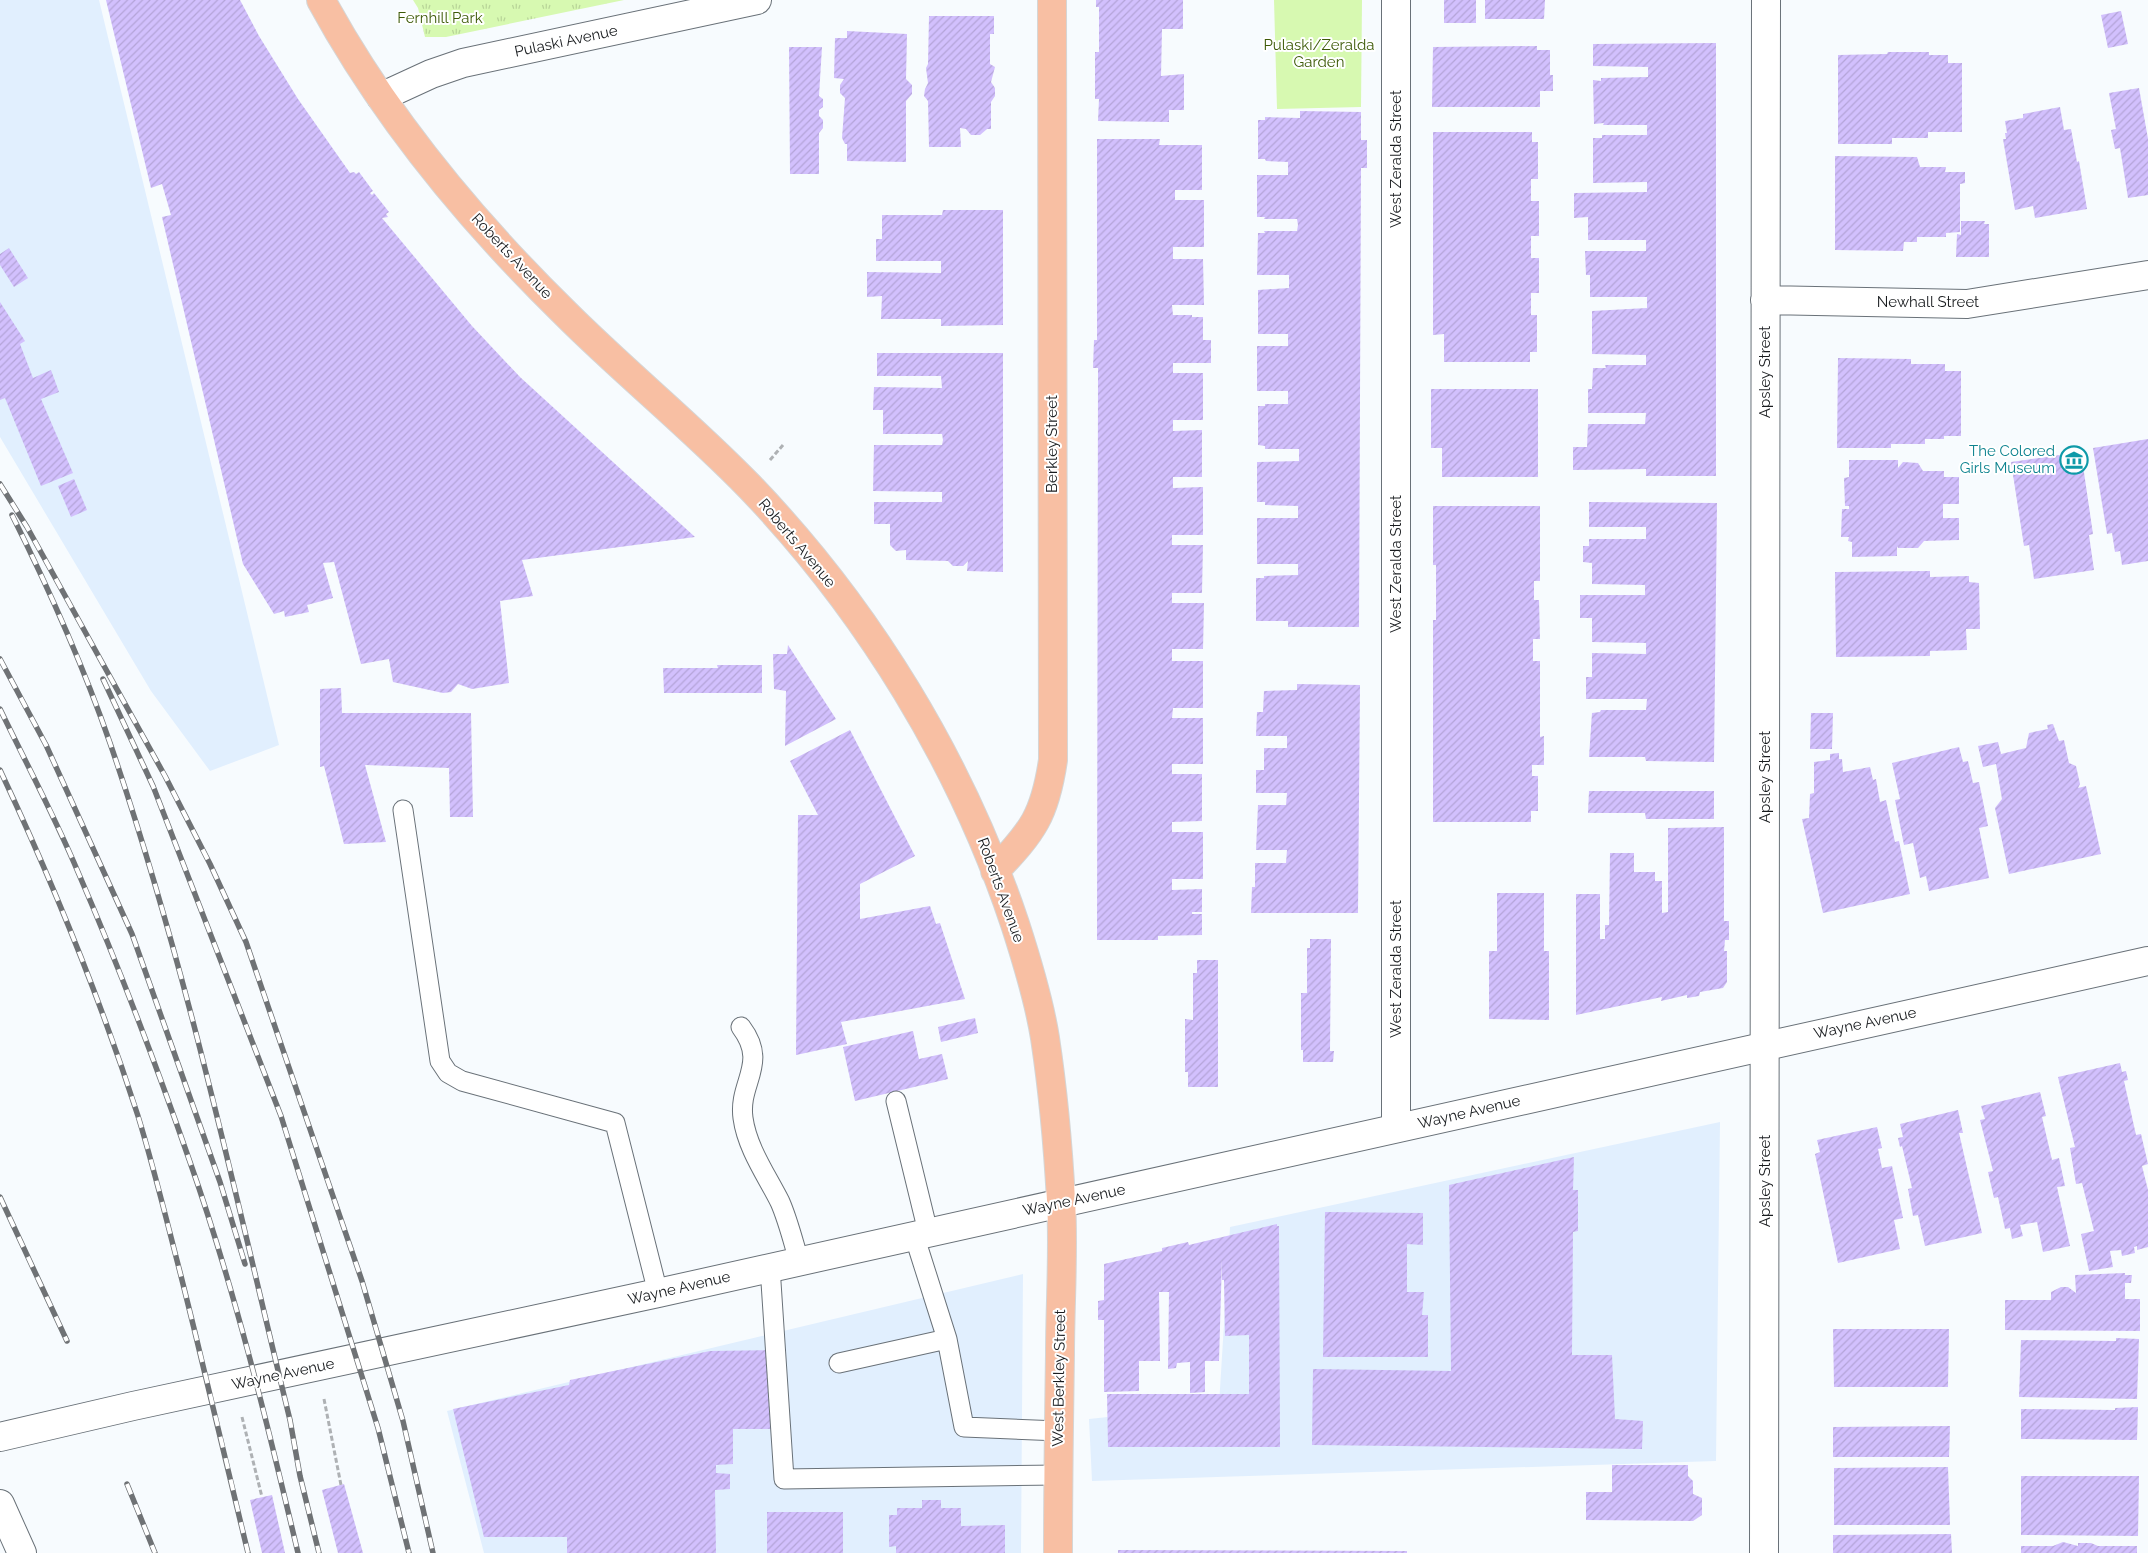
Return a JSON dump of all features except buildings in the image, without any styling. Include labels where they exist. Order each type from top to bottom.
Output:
[{"type":"main road","name":"Roberts Avenue","points":[[321,0],[381,97],[435,171],[509,255],[562,311],[748,485],[816,563],[871,637],[922,717],[957,782],[983,839],[1022,946],[1044,1033],[1052,1094],[1061,1202]]},
{"type":"main road","name":"Berkley Street","points":[[995,871],[1021,844],[1037,822],[1048,790],[1053,760],[1052,0]]},
{"type":"main road","name":"West Berkley Street","points":[[1058,1553],[1061,1202]]},
{"type":"street","name":"Pulaski Avenue","points":[[381,97],[431,74],[463,63],[757,0]]},
{"type":"street","name":"West Zeralda Street","points":[[1396,0],[1396,1128]]},
{"type":"street","name":"Apsley Street","points":[[1764,1553],[1766,0]]},
{"type":"street","name":"Newhall Street","points":[[1765,300],[1967,304],[2148,275]]},
{"type":"street","name":"Wayne Avenue","points":[[0,1438],[2148,961]]},
{"type":"street","points":[[0,1504],[22,1553]]},
{"type":"lane","points":[[403,810],[440,1061],[448,1073],[462,1081],[615,1123],[658,1293]]},
{"type":"lane","points":[[742,1026],[750,1039],[754,1063],[745,1091],[742,1117],[750,1143],[781,1204],[800,1260]]},
{"type":"lane","points":[[896,1101],[921,1233],[947,1339],[964,1427],[1059,1431]]},
{"type":"lane","points":[[770,1267],[784,1479],[1058,1475]]},
{"type":"lane","points":[[839,1363],[947,1339]]},
{"type":"path","points":[[234,1385],[262,1497]]},
{"type":"path","points":[[331,1439],[341,1485]]},
{"type":"shaded area","points":[[0,0],[99,0],[279,745],[210,771],[151,691],[0,437]]},
{"type":"shaded area","points":[[1720,1122],[1716,1461],[1092,1481],[1089,1419],[1219,1405],[1230,1227]]},
{"type":"shaded area","points":[[1023,1274],[1021,1553],[484,1553],[447,1411]]},
{"type":"green space","name":"Fernhill Park","points":[[413,0],[624,0],[446,37],[425,37],[418,8]]},
{"type":"green space","name":"Pulaski/Zeralda Garden","points":[[1274,0],[1362,0],[1361,107],[1277,109]]},
{"type":"railway","points":[[0,484],[27,527],[165,776],[210,864],[246,942],[362,1281],[403,1421],[433,1553]]},
{"type":"railway","points":[[12,515],[65,628],[89,685],[137,826],[162,910],[186,995],[229,1165],[290,1420],[300,1476],[319,1553]]},
{"type":"railway","points":[[0,659],[46,745],[132,934],[220,1182],[245,1264]]},
{"type":"railway","points":[[103,679],[153,786],[281,1116],[378,1428],[409,1553]]},
{"type":"railway","points":[[0,709],[50,810],[78,872],[122,980],[177,1125],[236,1307],[298,1553]]},
{"type":"railway","points":[[0,770],[39,855],[75,941],[108,1028],[138,1116],[181,1276],[248,1553]]},
{"type":"railway","points":[[0,1197],[67,1341]]},
{"type":"railway","points":[[127,1484],[155,1553]]},
{"type":"place","name":"The Colored Girls Museum","points":[[2074,460]]}]
